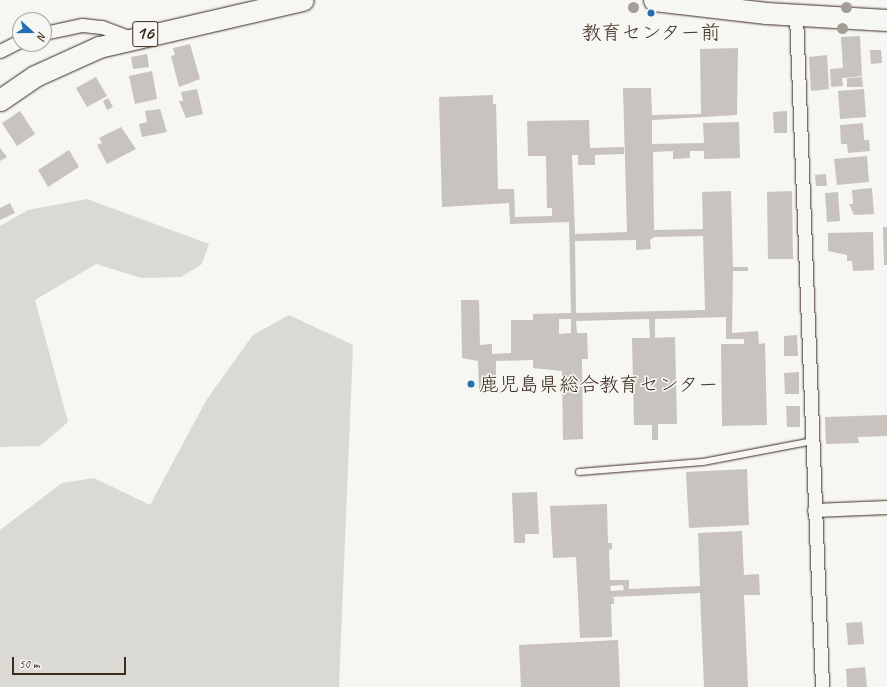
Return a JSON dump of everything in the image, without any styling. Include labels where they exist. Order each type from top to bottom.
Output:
[{"type":"main road","name":"16","points":[[0,100],[64,61],[131,38],[303,0]]},
{"type":"main road","points":[[654,0],[731,4],[796,15],[887,20]]},
{"type":"street","points":[[796,15],[822,687]]},
{"type":"street","points":[[52,31],[82,25],[102,27],[131,38]]},
{"type":"street","points":[[0,51],[12,45]]},
{"type":"street","points":[[814,510],[887,507]]},
{"type":"lane","points":[[579,472],[703,462],[813,441]]},
{"type":"shaded area","points":[[87,199],[209,244],[202,264],[181,277],[141,278],[96,264],[35,300],[68,422],[40,446],[0,447],[0,226],[28,210]]},
{"type":"shaded area","points":[[289,315],[353,345],[339,687],[0,687],[0,530],[62,483],[94,478],[150,505],[207,399],[253,335]]},
{"type":"building","points":[[860,36],[862,76],[842,78],[843,86],[831,87],[830,69],[843,68],[841,37]]},
{"type":"building","points":[[190,44],[200,79],[179,87],[171,56],[175,55],[173,48]]},
{"type":"building","points":[[738,48],[737,115],[652,120],[652,144],[704,143],[703,123],[739,122],[740,158],[704,159],[704,151],[690,151],[690,158],[673,159],[673,151],[653,152],[654,230],[703,229],[702,192],[731,191],[733,267],[748,267],[748,271],[733,271],[732,333],[758,331],[759,344],[765,343],[767,425],[722,426],[721,344],[744,344],[744,339],[726,339],[726,317],[655,319],[655,338],[675,337],[677,424],[658,424],[658,440],[652,440],[652,425],[634,425],[632,338],[650,338],[649,319],[576,321],[577,333],[587,333],[588,359],[582,359],[583,439],[563,440],[562,371],[533,368],[533,360],[496,361],[496,390],[479,391],[478,361],[462,358],[461,300],[479,300],[480,345],[492,344],[492,354],[511,353],[511,320],[533,320],[533,314],[571,313],[569,222],[510,224],[509,203],[442,207],[439,97],[493,95],[493,104],[496,104],[498,189],[514,189],[515,217],[552,216],[552,208],[547,208],[546,156],[528,156],[527,121],[589,120],[590,148],[624,147],[624,154],[595,155],[595,165],[578,165],[578,155],[572,155],[575,234],[627,232],[623,88],[651,88],[652,115],[701,114],[700,49]],"holes":[[[703,236],[705,310],[576,313],[575,241],[636,240],[636,250],[651,249],[650,240],[654,237]],[[559,319],[571,319],[571,333],[559,334]]]},
{"type":"building","points":[[870,50],[881,50],[882,63],[871,64]]},
{"type":"building","points":[[147,54],[149,67],[133,69],[131,57]]},
{"type":"building","points":[[827,55],[829,89],[811,91],[809,57]]},
{"type":"building","points":[[152,71],[157,99],[135,104],[129,76]]},
{"type":"building","points":[[96,77],[107,96],[87,107],[76,88]]},
{"type":"building","points":[[862,77],[863,87],[847,87],[847,78]]},
{"type":"building","points":[[197,89],[203,114],[186,118],[179,101],[183,101],[181,92]]},
{"type":"building","points":[[864,89],[866,117],[840,119],[838,91]]},
{"type":"building","points":[[108,98],[113,107],[107,110],[103,101]]},
{"type":"building","points":[[160,109],[167,132],[142,137],[139,124],[147,122],[145,111]]},
{"type":"building","points":[[20,111],[35,134],[17,146],[2,123]]},
{"type":"building","points":[[787,111],[787,133],[774,133],[773,112]]},
{"type":"building","points":[[863,123],[864,140],[869,140],[870,151],[848,153],[847,144],[841,144],[840,125]]},
{"type":"building","points":[[121,127],[136,149],[107,164],[97,145],[102,143],[99,138]]},
{"type":"building","points":[[0,148],[7,157],[0,161]]},
{"type":"building","points":[[69,150],[79,167],[48,187],[38,170]]},
{"type":"building","points":[[867,156],[869,182],[837,185],[834,159]]},
{"type":"building","points":[[826,174],[827,186],[816,186],[815,175]]},
{"type":"building","points":[[872,188],[874,214],[854,215],[849,204],[853,204],[852,190]]},
{"type":"building","points":[[792,191],[793,259],[768,259],[767,192]]},
{"type":"building","points":[[838,192],[840,221],[827,222],[825,193]]},
{"type":"building","points":[[10,203],[15,213],[0,220],[0,208]]},
{"type":"building","points":[[883,227],[887,227],[887,265],[884,265]]},
{"type":"building","points":[[873,232],[874,270],[853,271],[852,261],[847,261],[847,255],[828,251],[828,233]]},
{"type":"building","points":[[797,335],[798,356],[784,356],[784,336]]},
{"type":"building","points":[[799,372],[799,394],[785,394],[784,373]]},
{"type":"building","points":[[786,406],[800,406],[800,427],[787,427]]},
{"type":"building","points":[[887,415],[887,436],[858,437],[859,443],[826,444],[825,417]]},
{"type":"building","points":[[747,469],[749,525],[689,528],[686,472]]},
{"type":"building","points":[[537,492],[539,534],[525,534],[525,543],[514,543],[512,493]]},
{"type":"building","points":[[607,504],[608,543],[612,543],[612,549],[609,550],[610,580],[629,580],[629,589],[700,586],[698,533],[742,531],[744,575],[759,574],[760,595],[744,595],[748,687],[704,687],[700,593],[611,597],[614,598],[614,604],[611,604],[612,637],[580,638],[576,557],[553,558],[550,506]],"holes":[[[623,585],[624,590],[611,591],[610,586]]]},
{"type":"building","points":[[862,622],[864,644],[848,645],[846,623]]},
{"type":"building","points":[[618,640],[620,687],[521,687],[519,645]]},
{"type":"building","points":[[865,667],[867,687],[847,687],[846,669]]},
{"type":"place","name":"教育センター前","points":[[651,13]]},
{"type":"place","name":"鹿児島県総合教育センター","points":[[471,384]]}]
